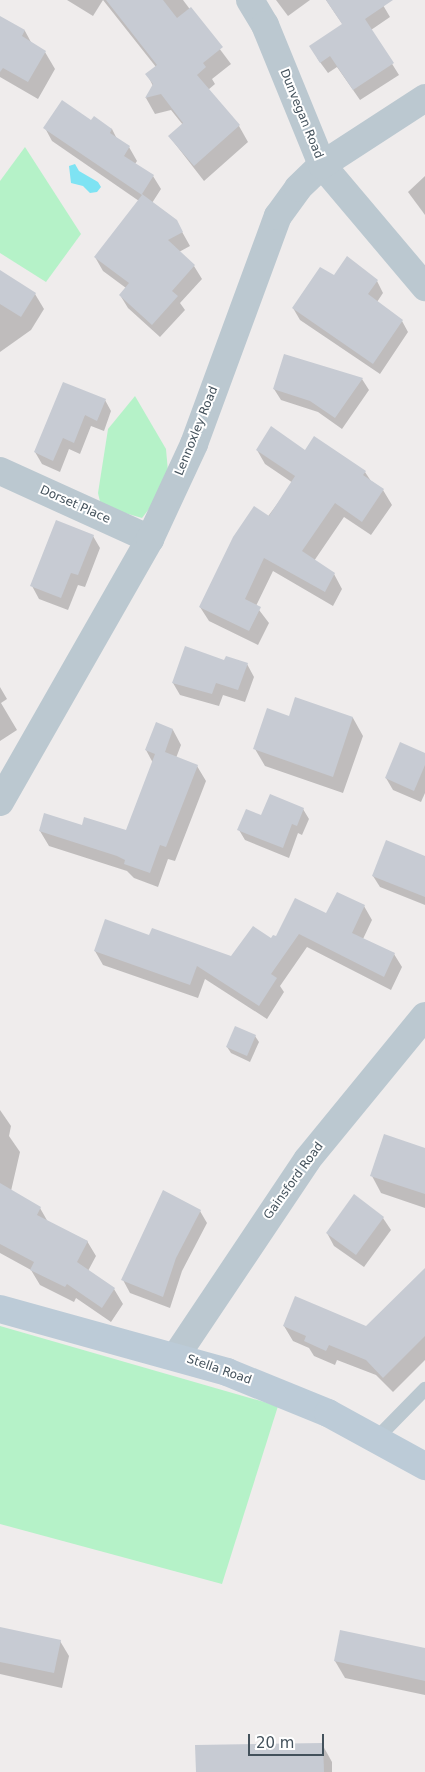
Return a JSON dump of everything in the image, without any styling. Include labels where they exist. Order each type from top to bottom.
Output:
[{"type":"main road","name":"Stella Road","points":[[0,1309],[176,1356],[284,1393],[377,1438],[425,1466]]},
{"type":"street","name":"Dunvegan Road","points":[[250,0],[264,25],[322,165],[425,287]]},
{"type":"street","name":"Lennoxley Road","points":[[0,802],[150,539],[194,444],[278,216],[298,188],[322,165],[425,98]]},
{"type":"street","name":"Dorset Place","points":[[0,471],[150,539]]},
{"type":"street","name":"Gainsford Road","points":[[176,1356],[307,1160],[425,1016]]},
{"type":"lane","points":[[377,1438],[425,1389]]},
{"type":"green space","points":[[25,147],[81,234],[46,282],[0,253],[0,181]]},
{"type":"green space","points":[[135,396],[166,449],[169,483],[142,518],[101,506],[98,493],[108,429]]},
{"type":"green space","points":[[0,1326],[278,1406],[222,1584],[0,1524]]},
{"type":"water","points":[[75,164],[79,171],[98,182],[101,187],[97,192],[90,193],[83,186],[71,183],[69,166]]},
{"type":"building","points":[[106,0],[163,0],[177,18],[191,7],[223,47],[203,63],[206,67],[197,75],[240,125],[194,166],[168,136],[183,123],[161,94],[145,98],[153,84],[145,74],[157,65]]},
{"type":"building","points":[[326,0],[393,0],[365,19],[394,63],[353,90],[330,56],[320,63],[309,46],[342,24]]},
{"type":"building","points":[[0,16],[25,30],[22,36],[46,51],[28,82],[3,68],[0,72]]},
{"type":"building","points":[[62,100],[91,120],[94,116],[112,129],[110,133],[130,146],[124,156],[154,175],[142,194],[177,220],[183,232],[168,240],[195,265],[172,291],[178,296],[152,325],[119,295],[129,283],[94,257],[142,195],[43,128]]},
{"type":"building","points":[[347,256],[378,280],[368,294],[403,320],[373,364],[292,308],[320,267],[334,275]]},
{"type":"building","points":[[0,270],[36,293],[21,317],[0,304]]},
{"type":"building","points":[[284,354],[363,378],[335,418],[310,401],[273,389]]},
{"type":"building","points":[[63,382],[106,399],[97,421],[85,415],[74,443],[63,438],[53,461],[34,452]]},
{"type":"building","points":[[271,426],[305,450],[314,436],[366,471],[363,475],[384,489],[362,522],[335,503],[302,551],[335,573],[325,592],[264,558],[245,599],[261,607],[249,631],[199,607],[233,537],[254,506],[269,516],[295,476],[256,450]]},
{"type":"building","points":[[56,520],[94,535],[78,575],[71,573],[61,598],[30,586]]},
{"type":"building","points":[[185,646],[224,660],[226,656],[248,663],[238,690],[216,683],[212,694],[172,683]]},
{"type":"building","points":[[295,697],[353,717],[333,777],[253,749],[267,708],[289,716]]},
{"type":"building","points":[[156,722],[173,729],[165,752],[198,765],[166,847],[160,845],[150,873],[124,864],[125,860],[117,856],[39,831],[44,813],[82,825],[84,817],[126,830],[155,754],[145,750]]},
{"type":"building","points":[[400,742],[425,753],[425,765],[414,791],[385,778]]},
{"type":"building","points":[[270,794],[304,808],[297,826],[292,824],[283,848],[237,830],[246,809],[261,815]]},
{"type":"building","points":[[386,840],[425,856],[425,897],[372,876]]},
{"type":"building","points":[[337,892],[365,905],[352,933],[395,953],[384,977],[299,934],[271,974],[277,978],[259,1006],[197,966],[190,985],[94,951],[105,919],[149,935],[152,928],[231,956],[253,926],[271,938],[273,935],[276,936],[295,898],[326,913]]},
{"type":"building","points":[[235,1026],[256,1035],[247,1056],[226,1047]]},
{"type":"building","points":[[384,1134],[425,1148],[425,1194],[370,1176]]},
{"type":"building","points":[[0,1183],[41,1207],[37,1215],[88,1241],[77,1262],[115,1288],[102,1308],[67,1284],[65,1287],[30,1270],[34,1262],[0,1244]]},
{"type":"building","points":[[163,1190],[201,1210],[176,1258],[163,1297],[121,1280]]},
{"type":"building","points":[[354,1194],[384,1217],[356,1255],[326,1233]]},
{"type":"building","points":[[425,1268],[425,1336],[383,1378],[366,1360],[329,1345],[326,1351],[304,1341],[306,1336],[283,1326],[295,1296],[366,1326]]},
{"type":"building","points":[[0,1627],[61,1640],[54,1673],[0,1662]]},
{"type":"building","points":[[340,1630],[425,1648],[425,1681],[334,1661]]},
{"type":"building","points":[[323,1743],[324,1772],[196,1772],[195,1745]]}]
